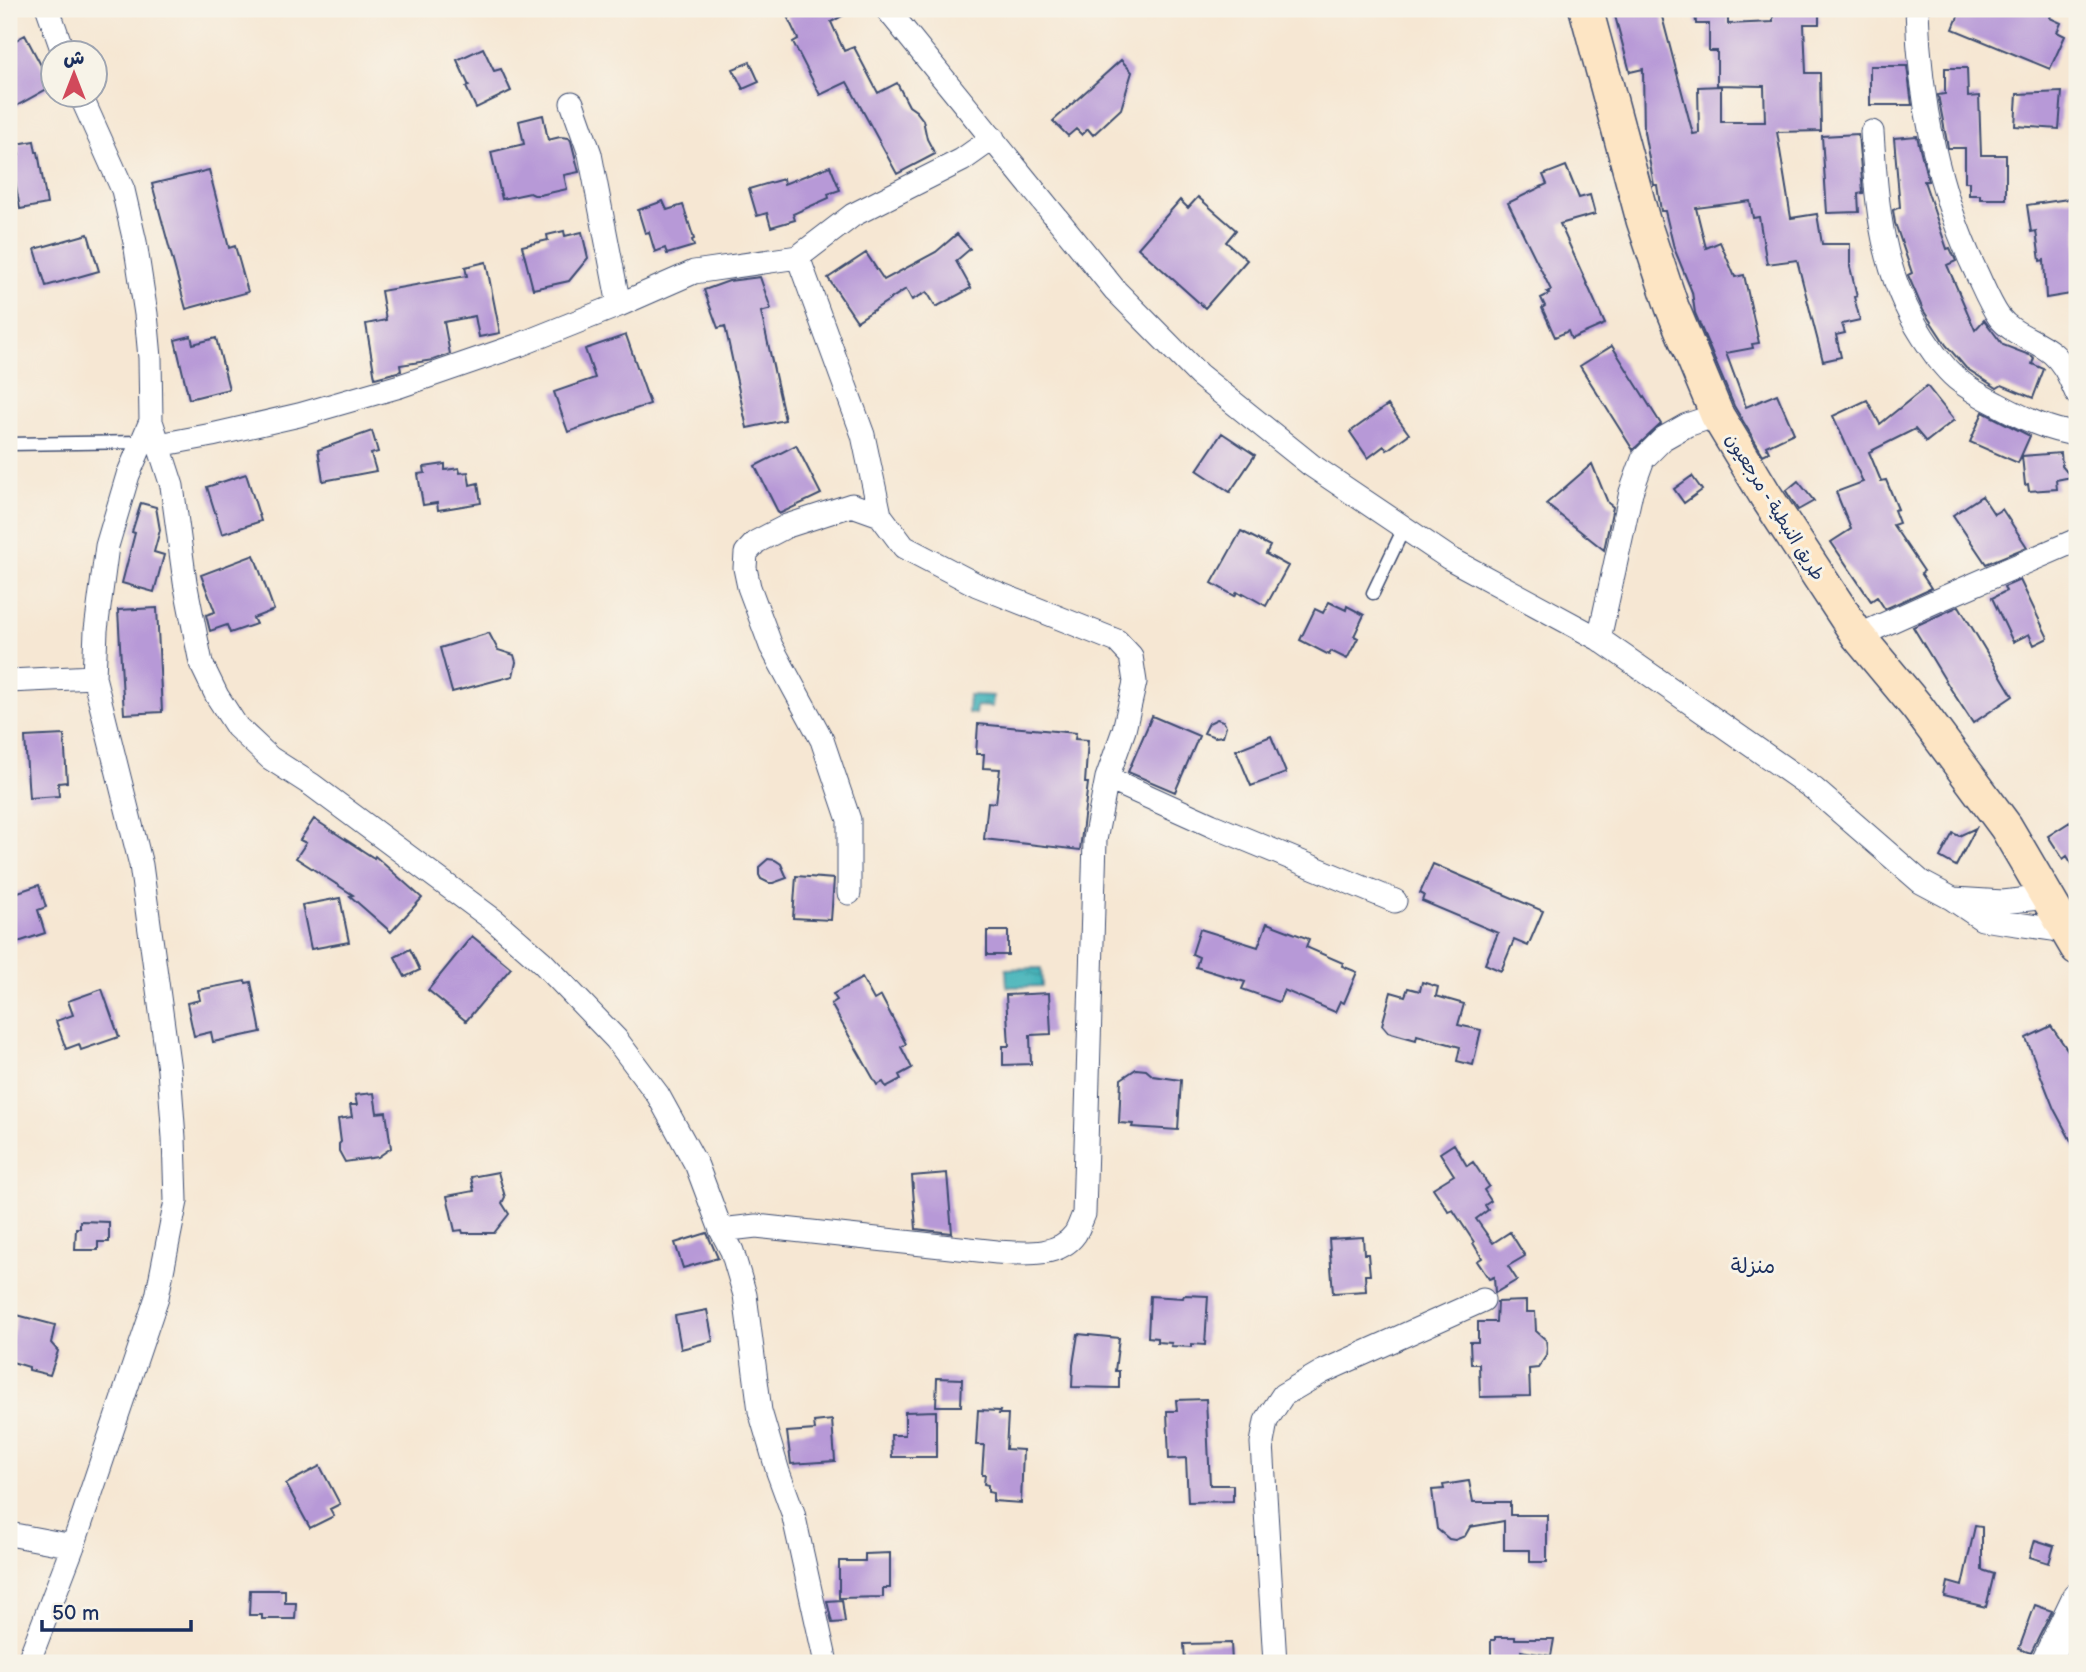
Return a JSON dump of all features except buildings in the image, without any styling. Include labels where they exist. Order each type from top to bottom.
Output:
[{"type":"main road","name":"طريق النبطية - مرجعيون","points":[[1586,9],[1643,220],[1672,307],[1717,415],[1766,496],[1858,636],[1917,707],[1998,817],[2072,940]]},
{"type":"street","points":[[48,9],[58,38]]},
{"type":"street","points":[[887,9],[1115,290],[1199,375],[1311,465],[1449,558],[1599,639],[1814,789],[1921,882],[1982,919],[2072,940]]},
{"type":"street","points":[[1917,9],[1924,93],[1935,148],[1960,240],[2002,321],[2012,331],[2040,345],[2060,361],[2077,394]]},
{"type":"street","points":[[572,103],[590,154],[619,305]]},
{"type":"street","points":[[86,108],[123,190],[135,242],[150,358],[151,436],[172,486],[185,582],[201,663],[217,696],[237,727],[270,758],[323,793],[495,920],[542,962],[616,1039],[658,1096],[697,1166],[721,1230],[733,1251],[745,1295],[760,1411],[793,1513],[826,1663]]},
{"type":"street","points":[[1872,132],[1881,230],[1890,268],[1904,306],[1936,358],[1955,377],[2006,409],[2032,422],[2077,434]]},
{"type":"street","points":[[151,436],[299,415],[481,359],[619,305],[694,272],[798,257],[853,215],[962,160],[993,138]]},
{"type":"street","points":[[721,1230],[757,1226],[997,1252],[1032,1253],[1055,1249],[1074,1236],[1084,1214],[1095,840],[1107,778],[1124,730],[1135,682],[1131,656],[1117,641],[977,585],[904,547],[880,515],[863,435],[798,257]]},
{"type":"street","points":[[1599,639],[1631,492],[1643,459],[1664,438],[1687,425],[1717,415]]},
{"type":"street","points":[[28,1663],[73,1546],[157,1297],[176,1201],[169,1070],[141,865],[94,677],[96,630],[107,546],[128,475],[151,436]]},
{"type":"street","points":[[849,892],[849,820],[822,740],[771,646],[749,587],[745,568],[746,553],[756,542],[787,526],[852,505],[880,515]]},
{"type":"street","points":[[1858,636],[2077,540]]},
{"type":"street","points":[[9,681],[94,677]]},
{"type":"street","points":[[1107,778],[1211,825],[1395,901]]},
{"type":"street","points":[[1951,898],[2003,902],[2048,897]]},
{"type":"street","points":[[1275,1663],[1262,1443],[1266,1421],[1283,1395],[1322,1372],[1483,1300]]},
{"type":"street","points":[[9,1534],[73,1546]]},
{"type":"street","points":[[2046,1663],[2077,1598]]},
{"type":"lane","points":[[9,444],[151,436]]},
{"type":"lane","points":[[1373,593],[1404,528]]},
{"type":"water","points":[[969,695],[993,696],[992,707],[976,706],[975,714],[968,713]]},
{"type":"water","points":[[1041,968],[1042,986],[1007,987],[1006,969]]},
{"type":"district","name":"منزلة","points":[[1753,1266]]}]
